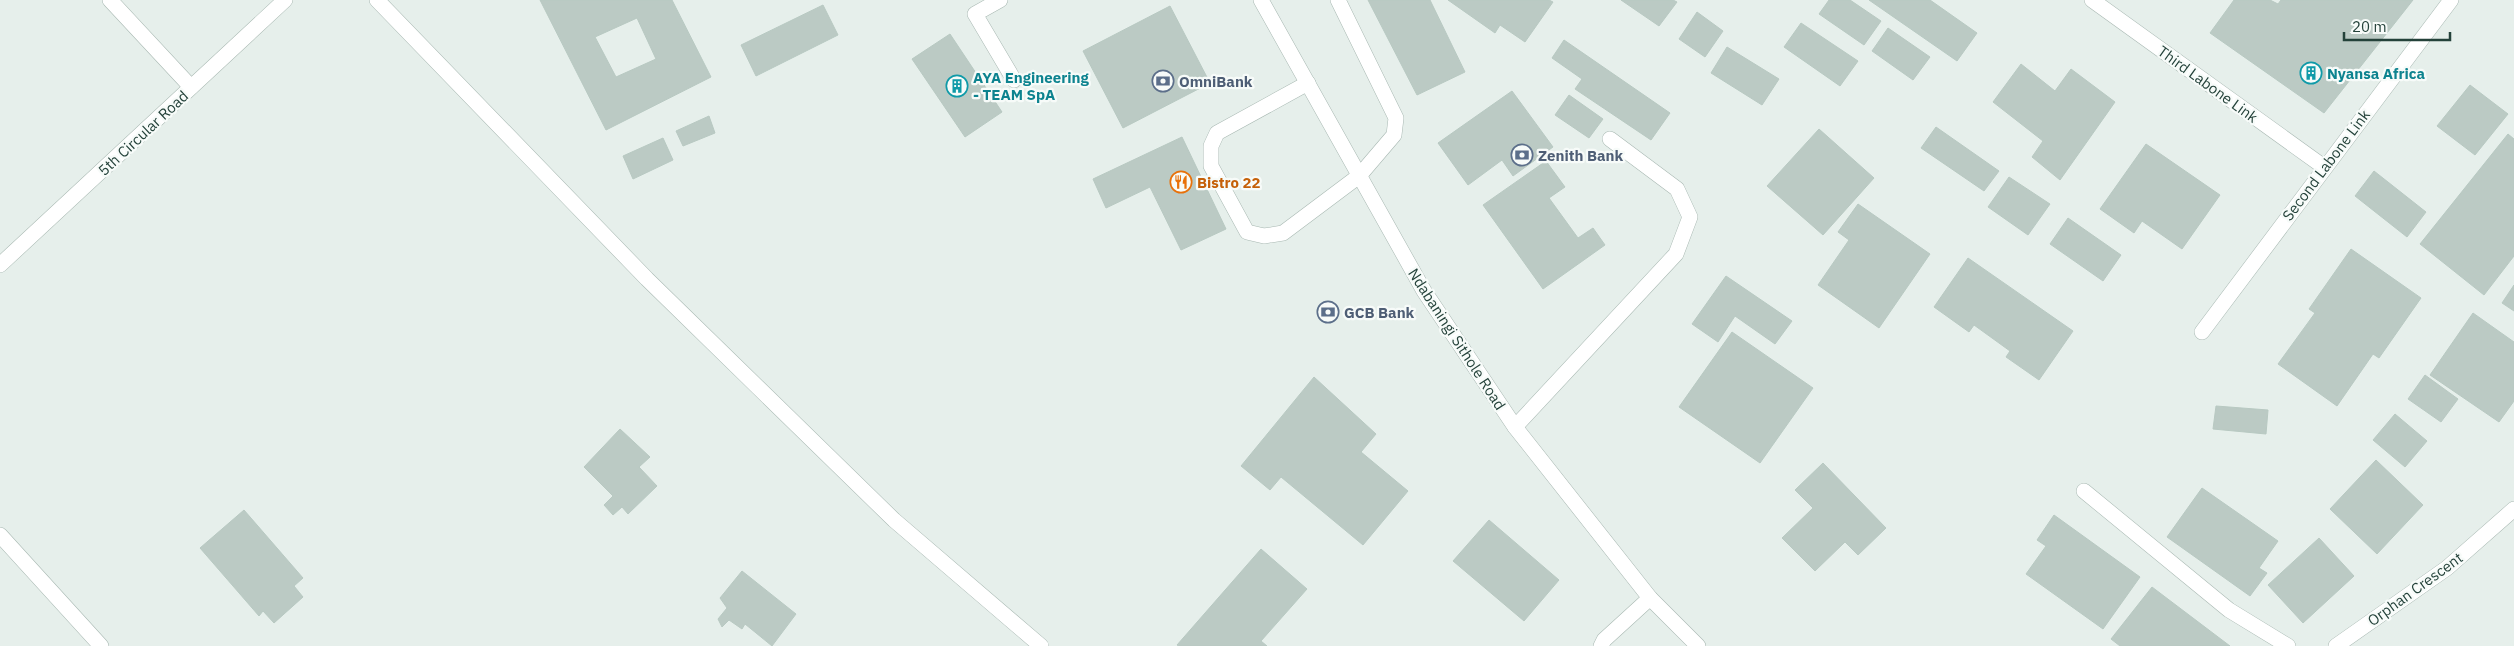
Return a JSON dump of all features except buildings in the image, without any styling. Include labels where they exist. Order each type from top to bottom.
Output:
[{"type":"street","points":[[110,0],[191,87]]},
{"type":"street","name":"5th Circular Road","points":[[0,265],[285,0]]},
{"type":"street","points":[[377,0],[647,279],[887,514],[1041,646]]},
{"type":"street","points":[[1000,0],[976,14],[1014,80]]},
{"type":"street","name":"Ndabaningi Sithole Road","points":[[1261,0],[1424,292],[1515,427],[1650,598],[1698,646]]},
{"type":"street","points":[[1308,83],[1217,133],[1211,146],[1211,166],[1247,232],[1264,236],[1283,233],[1359,176],[1394,135],[1396,118],[1338,0]]},
{"type":"street","name":"Third Labone Link","points":[[2092,0],[2324,167]]},
{"type":"street","name":"Second Labone Link","points":[[2202,332],[2451,0]]},
{"type":"street","points":[[1515,427],[1676,254],[1690,217],[1678,189],[1610,139]]},
{"type":"street","points":[[2084,491],[2229,610],[2288,646]]},
{"type":"street","name":"Orphan Crescent","points":[[2336,646],[2448,568],[2514,508]]},
{"type":"street","points":[[0,535],[101,646]]},
{"type":"street","points":[[1601,646],[1604,640],[1650,598]]},
{"type":"place","name":"Nyansa Africa","points":[[2311,73]]},
{"type":"place","name":"OmniBank","points":[[1163,81]]},
{"type":"place","name":"AYA Engineering - TEAM SpA","points":[[957,86]]},
{"type":"place","name":"Zenith Bank","points":[[1522,155]]},
{"type":"place","name":"Bistro 22","points":[[1181,182]]},
{"type":"place","name":"GCB Bank","points":[[1328,312]]}]
